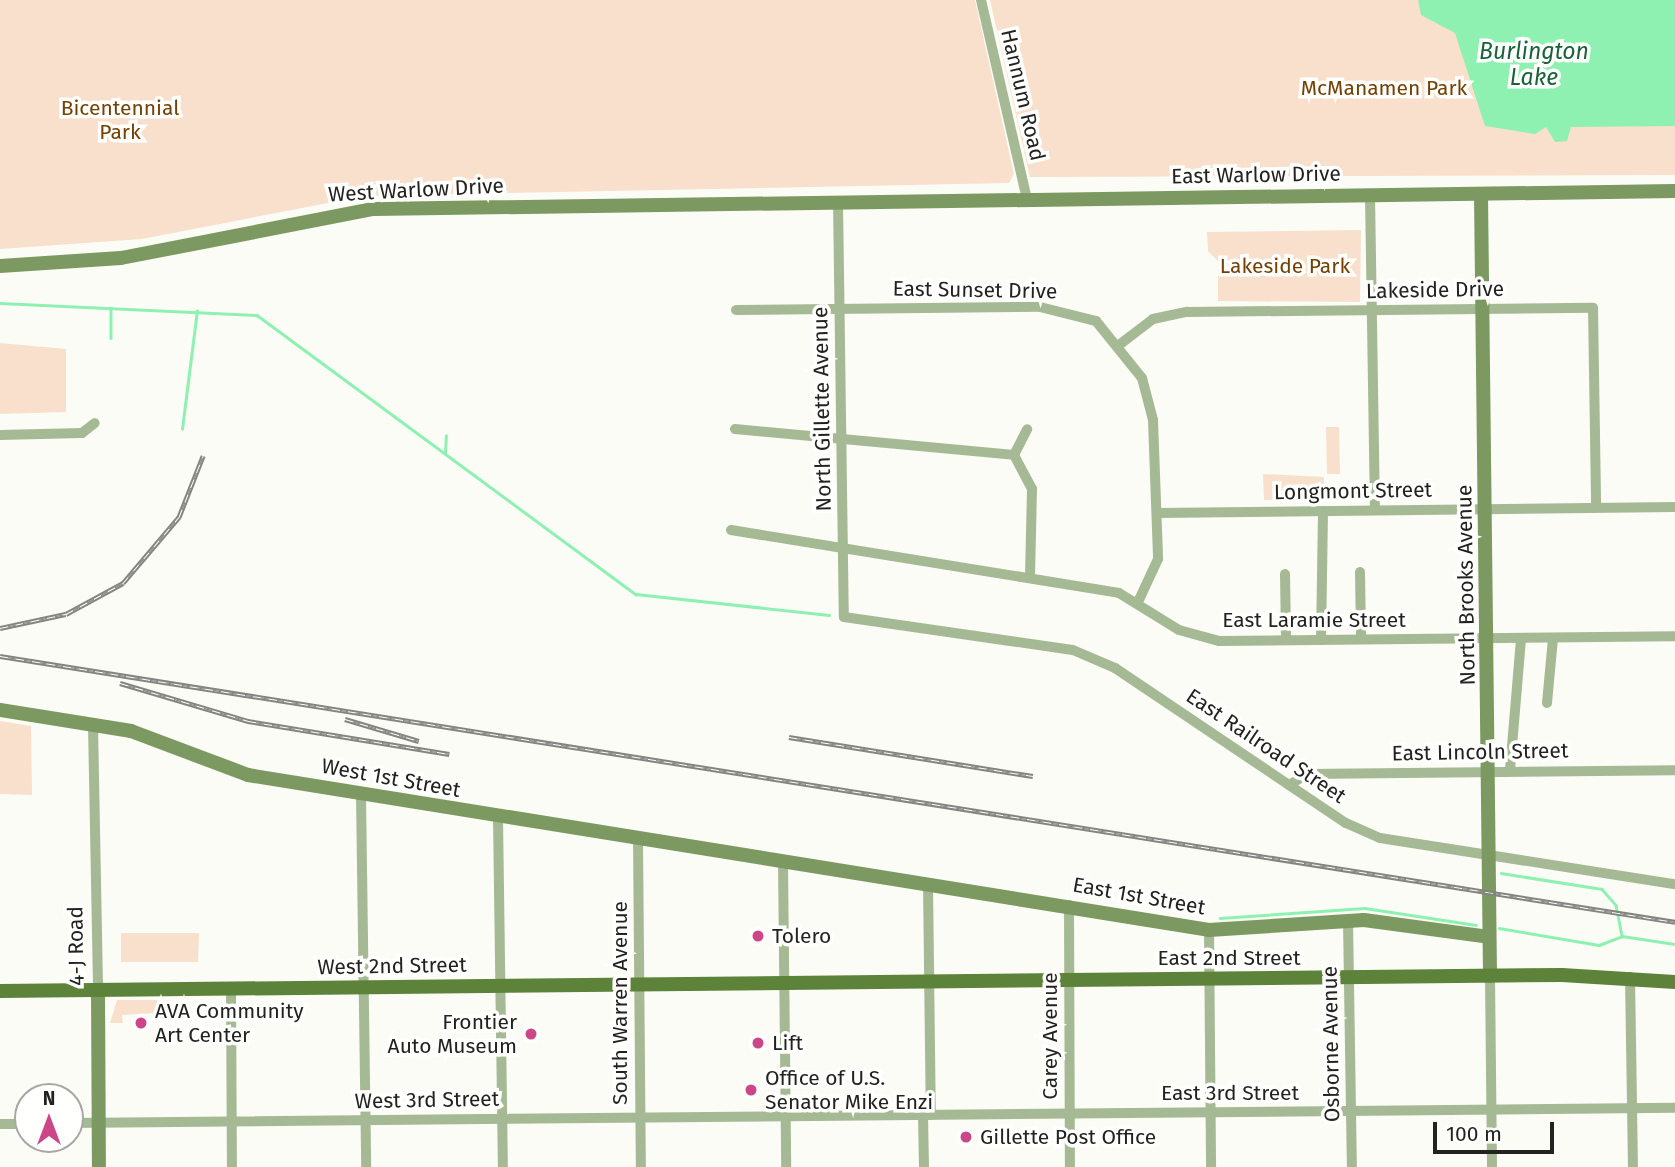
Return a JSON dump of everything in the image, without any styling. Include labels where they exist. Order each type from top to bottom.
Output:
[{"type":"main road","name":"East 2nd Street","points":[[784,983],[1490,976],[1630,977],[1675,982]]},
{"type":"main road","name":"West 2nd Street","points":[[0,991],[784,983]]},
{"type":"street","name":"Hannum Road","points":[[981,0],[1027,199]]},
{"type":"street","name":"East Warlow Drive","points":[[838,201],[1675,191]]},
{"type":"street","name":"North Brooks Avenue","points":[[1481,194],[1490,976]]},
{"type":"street","points":[[1370,195],[1374,510]]},
{"type":"street","name":"West Warlow Drive","points":[[0,266],[121,258],[373,209],[838,201]]},
{"type":"street","name":"North Gillette Avenue","points":[[838,201],[844,617]]},
{"type":"street","name":"Lakeside Drive","points":[[1119,345],[1169,314],[1593,308],[1596,508]]},
{"type":"street","name":"East Sunset Drive","points":[[736,310],[1070,311],[1096,321],[1119,345],[1150,399],[1158,559],[1138,602]]},
{"type":"street","points":[[0,435],[82,433],[95,423]]},
{"type":"street","points":[[735,429],[843,437],[1014,456]]},
{"type":"street","points":[[1014,456],[1027,429]]},
{"type":"street","points":[[1014,456],[1032,489],[1030,578]]},
{"type":"street","name":"Longmont Street","points":[[1157,513],[1675,507]]},
{"type":"street","points":[[1321,640],[1323,511]]},
{"type":"street","name":"East Laramie Street","points":[[731,530],[1030,578],[1138,602],[1197,638],[1321,640],[1675,636]]},
{"type":"street","points":[[1360,572],[1361,639]]},
{"type":"street","points":[[1285,573],[1286,640]]},
{"type":"street","name":"East Railroad Street","points":[[844,617],[1073,650],[1115,668],[1289,785],[1380,838],[1675,884]]},
{"type":"street","points":[[1510,770],[1521,638]]},
{"type":"street","points":[[1548,703],[1553,638]]},
{"type":"street","name":"West 1st Street","points":[[0,710],[147,735],[248,775],[783,862]]},
{"type":"street","name":"4-J Road","points":[[93,725],[99,1167]]},
{"type":"street","name":"East Lincoln Street","points":[[1289,785],[1307,774],[1675,769]]},
{"type":"street","points":[[361,795],[366,1167]]},
{"type":"street","points":[[498,817],[503,1167]]},
{"type":"street","name":"South Warren Avenue","points":[[638,839],[641,1167]]},
{"type":"street","points":[[783,862],[786,1167]]},
{"type":"street","name":"East 1st Street","points":[[783,862],[1069,905],[1209,930],[1349,920],[1489,937]]},
{"type":"street","points":[[924,1167],[929,982],[928,884]]},
{"type":"street","name":"Carey Avenue","points":[[1069,905],[1070,1167]]},
{"type":"street","name":"Osborne Avenue","points":[[1349,920],[1352,1167]]},
{"type":"street","points":[[1209,930],[1211,1167]]},
{"type":"street","points":[[1490,976],[1492,1167]]},
{"type":"street","points":[[1630,977],[1633,1167]]},
{"type":"street","points":[[231,989],[232,1167]]},
{"type":"street","name":"East 3rd Street","points":[[785,1116],[1675,1108]]},
{"type":"street","name":"West 3rd Street","points":[[84,1123],[785,1116]]},
{"type":"green space","name":"Bicentennial Park","points":[[0,0],[975,0],[1014,174],[1009,183],[364,196],[142,239],[0,249]]},
{"type":"green space","name":"McManamen Park","points":[[990,0],[1675,0],[1675,175],[1030,177]]},
{"type":"green space","name":"Lakeside Park","points":[[1361,230],[1360,302],[1218,301],[1218,261],[1208,251],[1207,232]]},
{"type":"green space","points":[[0,343],[66,349],[66,412],[0,414]]},
{"type":"green space","points":[[1326,427],[1339,427],[1340,474],[1327,474]]},
{"type":"green space","points":[[1263,474],[1324,477],[1324,500],[1264,500]]},
{"type":"green space","points":[[0,721],[31,726],[32,795],[0,794]]},
{"type":"green space","points":[[121,933],[199,933],[198,962],[121,962]]},
{"type":"green space","points":[[117,1000],[171,1000],[173,1012],[122,1015],[123,1023],[110,1023]]},
{"type":"water","name":"Burlington Lake","points":[[1418,0],[1675,0],[1675,126],[1571,127],[1567,141],[1555,142],[1546,127],[1535,134],[1485,126],[1455,33],[1421,15]]},
{"type":"waterway","points":[[0,303],[257,315],[636,594],[829,615]]},
{"type":"waterway","points":[[111,308],[111,338]]},
{"type":"waterway","points":[[182,429],[197,311]]},
{"type":"waterway","points":[[445,453],[446,436]]},
{"type":"waterway","points":[[1501,873],[1602,889],[1616,905],[1622,936],[1675,944]]},
{"type":"waterway","points":[[1220,918],[1365,908],[1476,925]]},
{"type":"waterway","points":[[1499,928],[1599,945],[1622,936]]},
{"type":"railway","points":[[0,628],[66,614],[123,583],[179,517],[203,456]]},
{"type":"railway","points":[[0,656],[1675,922]]},
{"type":"railway","points":[[120,683],[248,721],[449,754]]},
{"type":"railway","points":[[345,719],[419,741]]},
{"type":"railway","points":[[789,737],[1033,776]]},
{"type":"place","name":"Tolero","points":[[758,936]]},
{"type":"place","name":"AVA Community Art Center","points":[[141,1023]]},
{"type":"place","name":"Frontier Auto Museum","points":[[531,1034]]},
{"type":"place","name":"Lift","points":[[758,1043]]},
{"type":"place","name":"Office of U.S. Senator Mike Enzi","points":[[751,1090]]},
{"type":"place","name":"Gillette Post Office","points":[[966,1137]]}]
